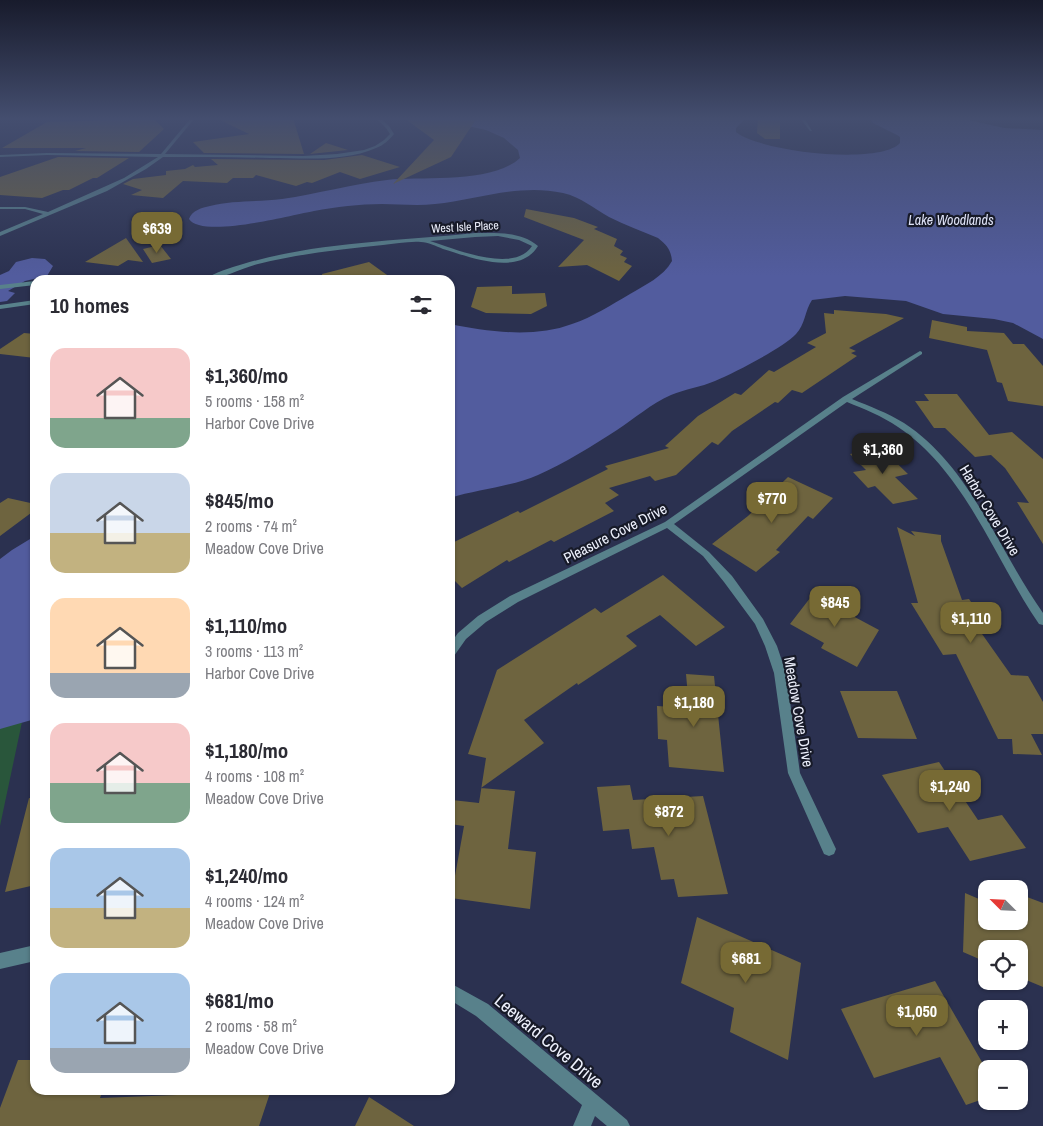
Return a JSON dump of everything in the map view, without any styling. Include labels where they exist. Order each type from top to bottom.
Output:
[{"type":"street","points":[[0,234],[109,187],[137,171]]},
{"type":"street","points":[[0,208],[25,208],[47,214]]},
{"type":"street","name":"West Isle Place","points":[[220,275],[274,259],[376,244],[422,240],[482,235],[511,236],[527,239],[535,246],[528,256],[515,260],[497,261],[422,240]]},
{"type":"street","points":[[0,288],[30,283]]},
{"type":"street","points":[[0,307],[30,303]]},
{"type":"street","name":"Pleasure Cove Drive","points":[[455,646],[462,636],[482,619],[514,599],[668,524],[846,399],[920,353]]},
{"type":"street","name":"Harbor Cove Drive","points":[[846,399],[881,414],[906,428],[946,464],[964,489],[1001,556],[1043,621]]},
{"type":"street","name":"Meadow Cove Drive","points":[[668,524],[706,554],[728,578],[759,622],[771,646],[780,673],[794,773],[829,849]]},
{"type":"street","points":[[0,961],[30,954]]},
{"type":"street","name":"Leeward Cove Drive","points":[[455,994],[482,1010],[518,1038],[621,1126]]},
{"type":"street","points":[[582,1126],[592,1103]]},
{"type":"green space","points":[[0,722],[22,722],[0,826]]},
{"type":"water","name":"Lake Woodlands","points":[[1043,171],[1043,339],[1013,323],[994,319],[943,314],[906,301],[845,296],[812,300],[796,334],[790,340],[758,360],[715,381],[676,393],[664,399],[588,448],[538,475],[455,497],[455,325],[496,331],[527,332],[558,328],[580,321],[642,287],[664,272],[672,261],[670,251],[664,243],[658,238],[609,217],[576,197],[547,190],[498,193],[428,205],[373,204],[348,206],[268,221],[228,226],[211,227],[197,225],[189,219],[192,213],[198,210],[219,204],[282,199],[387,180],[457,177],[492,172]]},
{"type":"water","points":[[32,258],[45,259],[53,266],[48,275],[30,275],[30,280],[8,291],[15,293],[7,301],[0,302],[0,275],[9,271],[16,262]]},
{"type":"water","points":[[30,539],[30,720],[0,729],[0,559]]},
{"type":"building","points":[[19,171],[109,171],[69,190],[63,190],[42,198],[0,195],[0,177]]},
{"type":"building","points":[[166,171],[388,171],[360,179],[340,172],[312,183],[307,182],[296,186],[256,175],[253,178],[233,178],[227,183],[183,181],[163,198],[131,195],[142,190],[123,184],[133,179],[166,175]]},
{"type":"building","points":[[406,171],[422,171],[393,184]]},
{"type":"building","points":[[526,209],[574,218],[598,227],[594,229],[617,239],[614,246],[623,251],[620,255],[627,258],[624,262],[632,266],[619,281],[587,265],[558,267],[584,240],[524,217]]},
{"type":"building","points":[[126,238],[143,262],[128,260],[118,266],[85,262]]},
{"type":"building","points":[[160,245],[171,259],[152,263],[143,249]]},
{"type":"building","points":[[369,262],[387,275],[322,275]]},
{"type":"building","points":[[512,286],[512,294],[545,293],[547,306],[531,314],[486,313],[471,307],[477,287]]},
{"type":"building","points":[[834,310],[886,314],[904,318],[849,348],[856,351],[851,353],[857,356],[802,393],[792,390],[778,403],[775,402],[732,431],[718,445],[712,442],[676,475],[655,481],[650,476],[609,488],[619,495],[605,503],[614,511],[554,542],[551,540],[509,562],[507,560],[462,588],[455,581],[455,542],[518,511],[520,513],[608,469],[605,466],[669,448],[665,446],[698,416],[735,393],[741,395],[769,370],[774,372],[816,347],[807,343],[826,333],[824,313],[834,314]]},
{"type":"building","points":[[932,320],[967,327],[967,331],[1004,333],[1013,344],[1024,344],[1043,366],[1043,406],[1008,401],[1002,383],[997,382],[987,350],[929,338]]},
{"type":"building","points":[[24,333],[30,334],[30,357],[0,354],[0,349]]},
{"type":"building","points":[[924,394],[957,394],[989,435],[1012,432],[1043,459],[1043,544],[1017,502],[1029,503],[1005,468],[991,455],[975,457],[945,428],[934,428],[915,401],[929,401]]},
{"type":"building","points":[[881,448],[908,474],[895,477],[918,499],[893,504],[875,486],[868,488],[853,472],[866,470],[850,454]]},
{"type":"building","points":[[788,477],[833,498],[813,519],[808,516],[776,550],[780,552],[756,572],[712,544],[748,516]]},
{"type":"building","points":[[8,498],[30,503],[30,514],[0,536],[0,503]]},
{"type":"building","points":[[897,527],[915,536],[911,531],[941,535],[941,541],[962,600],[969,599],[986,624],[975,624],[1011,675],[1028,676],[1043,702],[1043,734],[1031,734],[1042,755],[1013,754],[1012,739],[998,739],[956,654],[943,655],[911,603],[918,603]]},
{"type":"building","points":[[663,575],[725,627],[696,646],[660,615],[626,636],[637,646],[578,685],[577,683],[524,720],[544,743],[481,788],[486,758],[468,754],[497,670],[595,608],[601,613]]},
{"type":"building","points":[[817,589],[840,601],[836,607],[879,630],[857,667],[821,648],[824,643],[790,624]]},
{"type":"building","points":[[686,674],[714,676],[724,772],[669,767],[667,740],[658,739],[657,706],[689,708]]},
{"type":"building","points":[[840,691],[897,691],[917,739],[858,738]]},
{"type":"building","points":[[939,762],[978,820],[1002,815],[1026,848],[970,861],[948,827],[918,833],[882,775]]},
{"type":"building","points":[[630,785],[633,800],[703,796],[728,894],[678,897],[674,879],[661,880],[654,847],[632,849],[629,829],[603,831],[597,787]]},
{"type":"building","points":[[481,788],[515,791],[508,849],[536,852],[530,909],[455,899],[455,876],[464,826],[455,825],[455,800],[479,803]]},
{"type":"building","points":[[29,798],[30,798],[30,886],[5,892]]},
{"type":"building","points":[[965,893],[978,899],[978,930],[1028,930],[1028,897],[1043,903],[1043,987],[1028,981],[1028,940],[978,940],[978,959],[963,952]]},
{"type":"building","points":[[697,917],[801,963],[788,1060],[730,1032],[734,1008],[681,983]]},
{"type":"building","points":[[935,981],[981,1060],[978,1060],[978,1101],[966,1105],[940,1057],[874,1078],[841,1009]]},
{"type":"building","points":[[18,1060],[30,1060],[30,1095],[101,1095],[100,1098],[177,1095],[269,1095],[259,1126],[0,1126],[0,1108]]},
{"type":"building","points":[[369,1097],[414,1126],[355,1126]]}]
